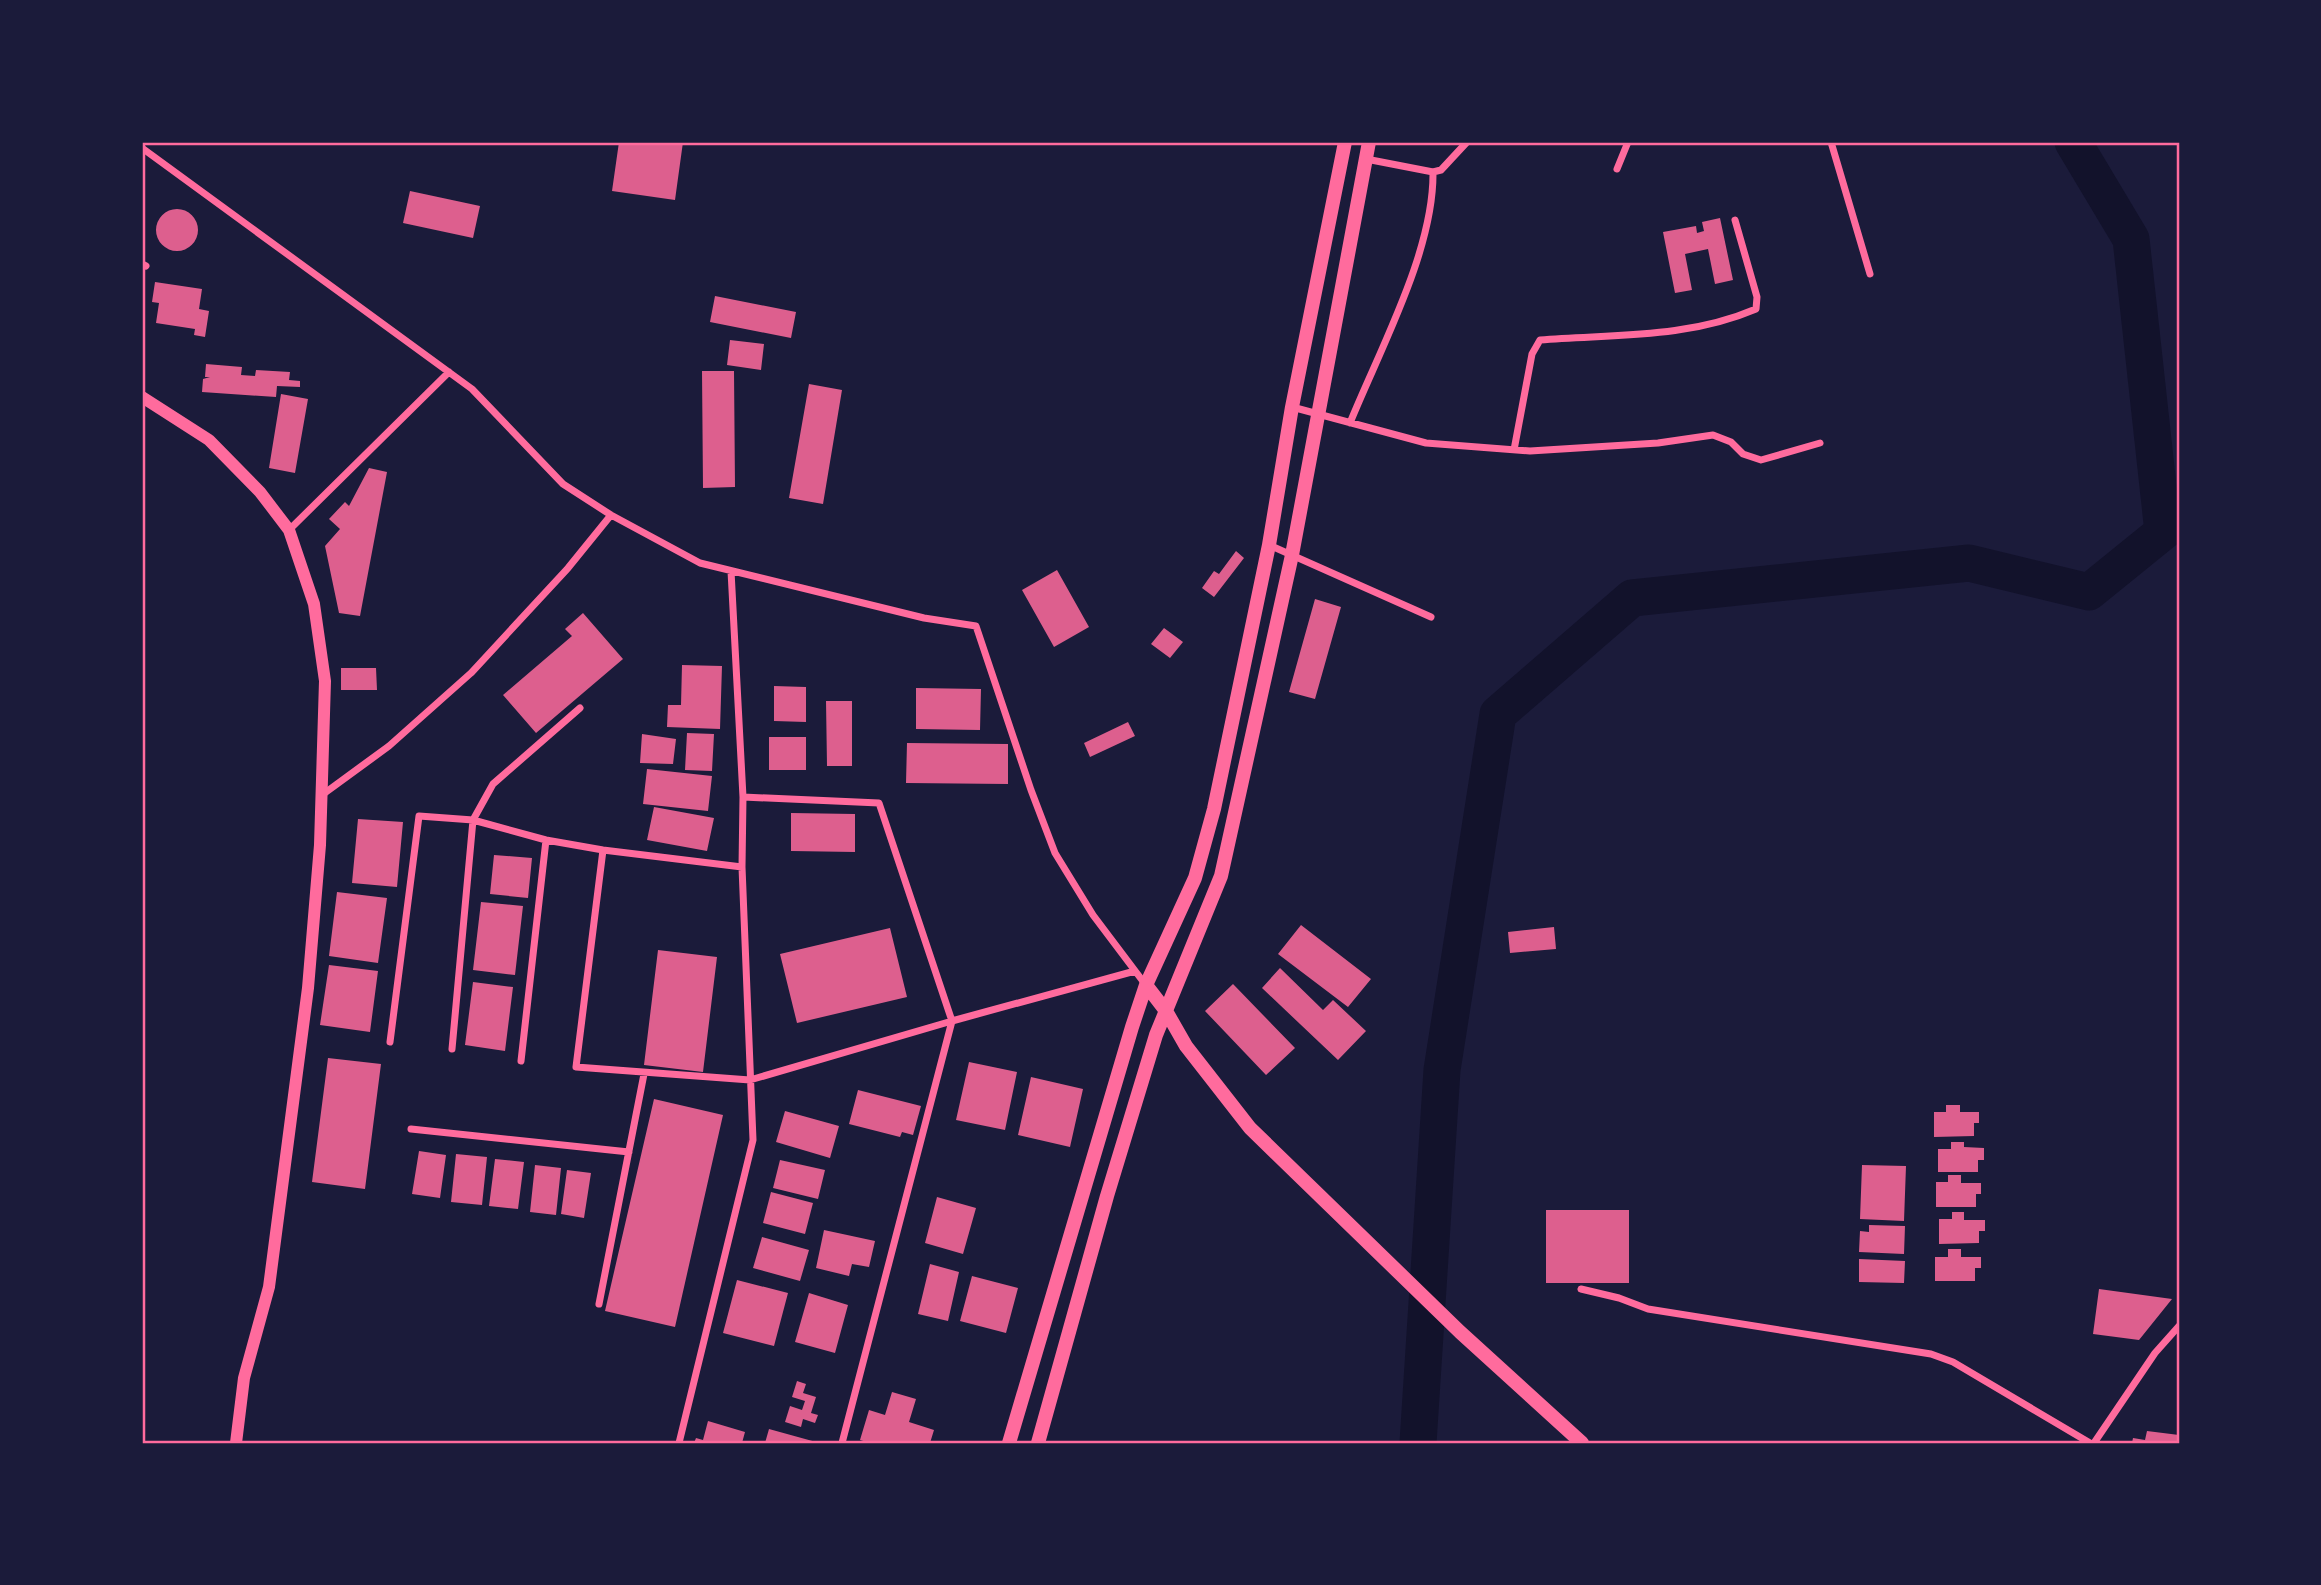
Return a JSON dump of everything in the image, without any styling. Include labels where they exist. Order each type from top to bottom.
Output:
[{"type":"main road","points":[[1009,1443],[1146,985],[1190,891],[1210,827],[1269,545],[1292,407],[1345,142]]},
{"type":"main road","points":[[1038,1443],[1107,1196],[1156,1035],[1221,876],[1292,555],[1369,142]]},
{"type":"main road","points":[[1146,985],[1167,1011],[1186,1046],[1250,1128],[1444,1317],[1582,1443]]},
{"type":"street","points":[[1366,159],[1433,172],[1441,170],[1467,142]]},
{"type":"street","points":[[1617,169],[1628,142]]},
{"type":"street","points":[[1830,142],[1870,274]]},
{"type":"street","points":[[142,148],[472,389],[563,484],[611,515],[700,563],[924,618],[976,626],[1055,853],[1093,915],[1146,985]]},
{"type":"street","points":[[1350,423],[1426,238],[1433,199],[1433,172]]},
{"type":"street","points":[[1514,450],[1532,354],[1540,340],[1630,338],[1680,331],[1756,309],[1757,297],[1735,220]]},
{"type":"street","points":[[289,530],[449,372]]},
{"type":"street","points":[[142,397],[209,440],[260,492],[289,530],[314,604],[323,660],[325,730],[316,908],[280,1217],[269,1287],[244,1378],[236,1443]]},
{"type":"street","points":[[1292,407],[1426,443],[1514,450],[1585,449],[1713,435],[1731,442],[1743,454],[1761,460],[1820,443]]},
{"type":"street","points":[[322,794],[414,726],[471,673],[554,584],[611,515]]},
{"type":"street","points":[[1269,545],[1431,617]]},
{"type":"street","points":[[679,1443],[748,1172],[753,1140],[743,797],[731,571]]},
{"type":"street","points":[[452,1049],[473,820],[494,784],[580,709]]},
{"type":"street","points":[[743,797],[879,803],[951,1021],[842,1443]]},
{"type":"street","points":[[390,1042],[419,816],[473,820],[546,840],[603,850],[743,867]]},
{"type":"street","points":[[521,1061],[546,840]]},
{"type":"street","points":[[603,850],[576,1067],[750,1080],[1135,971]]},
{"type":"street","points":[[599,1304],[644,1074]]},
{"type":"street","points":[[411,1129],[629,1152]]},
{"type":"street","points":[[1581,1289],[1619,1298],[1647,1309],[1904,1347],[1931,1354],[1953,1362],[2092,1443],[2155,1353],[2179,1326]]},
{"type":"building","points":[[619,142],[683,142],[675,200],[612,191]]},
{"type":"building","points":[[410,191],[480,206],[473,238],[403,223]]},
{"type":"building","points":[[177,209],[192,215],[198,230],[192,245],[177,251],[162,245],[156,230],[162,215]]},
{"type":"building","points":[[1720,218],[1733,280],[1715,284],[1708,249],[1685,254],[1692,290],[1675,293],[1663,232],[1696,226],[1697,233],[1704,231],[1702,222]]},
{"type":"building","points":[[155,282],[202,289],[199,309],[209,311],[205,337],[194,335],[195,329],[156,323],[159,303],[152,302]]},
{"type":"building","points":[[715,296],[796,312],[791,338],[710,322]]},
{"type":"building","points":[[730,340],[764,344],[761,370],[727,365]]},
{"type":"building","points":[[206,364],[242,367],[241,375],[255,376],[256,370],[290,372],[289,380],[300,381],[300,387],[277,386],[276,397],[202,392],[203,379],[210,377],[205,377]]},
{"type":"building","points":[[702,371],[734,371],[735,487],[703,488]]},
{"type":"building","points":[[809,384],[842,390],[823,504],[789,498]]},
{"type":"building","points":[[281,394],[308,399],[295,473],[269,468]]},
{"type":"building","points":[[369,468],[387,472],[360,616],[339,613],[325,546],[340,529],[329,519],[345,502],[349,506]]},
{"type":"building","points":[[1236,551],[1244,558],[1214,597],[1202,588],[1214,571],[1219,574]]},
{"type":"building","points":[[1057,570],[1089,627],[1054,647],[1022,590]]},
{"type":"building","points":[[1315,599],[1341,607],[1315,699],[1289,692]]},
{"type":"building","points":[[583,613],[623,659],[536,733],[503,695],[572,636],[565,629]]},
{"type":"building","points":[[1164,628],[1183,642],[1170,658],[1151,644]]},
{"type":"building","points":[[682,665],[722,666],[720,729],[667,727],[668,705],[681,705]]},
{"type":"building","points":[[341,668],[376,668],[377,690],[341,690]]},
{"type":"building","points":[[774,686],[806,687],[806,722],[774,721]]},
{"type":"building","points":[[916,688],[981,689],[980,730],[916,729]]},
{"type":"building","points":[[826,701],[852,701],[852,766],[827,766]]},
{"type":"building","points":[[1128,722],[1135,736],[1090,757],[1084,743]]},
{"type":"building","points":[[687,733],[714,734],[712,771],[685,770]]},
{"type":"building","points":[[642,734],[676,739],[673,764],[640,763]]},
{"type":"building","points":[[769,737],[806,737],[806,770],[769,770]]},
{"type":"building","points":[[907,743],[1008,744],[1008,784],[906,783]]},
{"type":"building","points":[[647,769],[712,776],[708,811],[643,804]]},
{"type":"building","points":[[654,807],[714,818],[707,851],[647,840]]},
{"type":"building","points":[[791,813],[855,814],[855,852],[791,851]]},
{"type":"building","points":[[358,819],[403,822],[397,887],[352,883]]},
{"type":"building","points":[[494,855],[532,858],[528,898],[490,894]]},
{"type":"building","points":[[337,892],[387,898],[378,963],[329,956]]},
{"type":"building","points":[[481,902],[523,906],[515,975],[473,970]]},
{"type":"building","points":[[1301,925],[1371,979],[1348,1007],[1278,954]]},
{"type":"building","points":[[1554,927],[1556,949],[1510,953],[1508,932]]},
{"type":"building","points":[[890,928],[907,997],[797,1023],[780,954]]},
{"type":"building","points":[[658,950],[717,957],[703,1072],[644,1065]]},
{"type":"building","points":[[329,965],[378,971],[370,1032],[320,1025]]},
{"type":"building","points":[[1280,968],[1323,1010],[1333,1000],[1366,1031],[1338,1060],[1262,988]]},
{"type":"building","points":[[473,982],[513,987],[505,1051],[465,1045]]},
{"type":"building","points":[[1233,984],[1295,1048],[1266,1075],[1205,1011]]},
{"type":"building","points":[[328,1058],[381,1064],[365,1189],[312,1182]]},
{"type":"building","points":[[969,1062],[1017,1072],[1005,1130],[956,1120]]},
{"type":"building","points":[[1031,1077],[1083,1089],[1070,1147],[1018,1135]]},
{"type":"building","points":[[858,1090],[921,1106],[913,1135],[902,1132],[900,1137],[849,1124]]},
{"type":"building","points":[[654,1099],[723,1115],[675,1327],[605,1311]]},
{"type":"building","points":[[1946,1105],[1960,1105],[1960,1112],[1979,1112],[1979,1123],[1974,1123],[1974,1136],[1934,1137],[1934,1112],[1946,1112]]},
{"type":"building","points":[[785,1111],[839,1126],[830,1158],[776,1142]]},
{"type":"building","points":[[1951,1142],[1964,1142],[1964,1147],[1984,1148],[1984,1160],[1978,1160],[1978,1172],[1938,1172],[1938,1149],[1951,1149]]},
{"type":"building","points":[[419,1151],[446,1155],[440,1198],[412,1194]]},
{"type":"building","points":[[456,1154],[487,1157],[482,1205],[451,1202]]},
{"type":"building","points":[[495,1159],[524,1162],[518,1209],[489,1206]]},
{"type":"building","points":[[780,1160],[825,1170],[818,1199],[773,1188]]},
{"type":"building","points":[[535,1165],[561,1168],[556,1215],[530,1212]]},
{"type":"building","points":[[1862,1165],[1906,1166],[1904,1221],[1860,1219]]},
{"type":"building","points":[[567,1170],[591,1173],[584,1218],[561,1214]]},
{"type":"building","points":[[1948,1175],[1961,1175],[1961,1183],[1981,1183],[1981,1194],[1976,1194],[1976,1207],[1936,1207],[1936,1182],[1948,1182]]},
{"type":"building","points":[[771,1192],[813,1203],[805,1234],[763,1223]]},
{"type":"building","points":[[937,1197],[976,1208],[963,1254],[925,1243]]},
{"type":"building","points":[[1546,1210],[1629,1210],[1629,1283],[1546,1283]]},
{"type":"building","points":[[1952,1212],[1964,1212],[1964,1220],[1985,1220],[1985,1231],[1979,1231],[1979,1243],[1939,1244],[1939,1219],[1952,1219]]},
{"type":"building","points":[[1869,1225],[1905,1226],[1904,1254],[1859,1252],[1860,1231],[1869,1232]]},
{"type":"building","points":[[824,1230],[875,1241],[869,1267],[852,1264],[849,1276],[816,1268]]},
{"type":"building","points":[[762,1237],[809,1250],[800,1281],[753,1268]]},
{"type":"building","points":[[1948,1249],[1961,1249],[1961,1257],[1981,1257],[1981,1268],[1975,1268],[1975,1281],[1935,1281],[1935,1257],[1948,1257]]},
{"type":"building","points":[[1859,1259],[1905,1261],[1904,1283],[1859,1282]]},
{"type":"building","points":[[930,1264],[959,1272],[948,1321],[918,1314]]},
{"type":"building","points":[[972,1276],[1018,1288],[1006,1333],[960,1321]]},
{"type":"building","points":[[737,1280],[788,1293],[774,1346],[723,1333]]},
{"type":"building","points":[[2099,1289],[2172,1299],[2139,1340],[2093,1334]]},
{"type":"building","points":[[809,1293],[848,1305],[835,1353],[795,1342]]},
{"type":"building","points":[[797,1381],[806,1384],[803,1393],[816,1397],[811,1413],[818,1415],[815,1423],[803,1419],[801,1427],[785,1422],[790,1406],[802,1410],[805,1401],[792,1397]]},
{"type":"building","points":[[892,1392],[916,1399],[909,1422],[934,1430],[930,1443],[870,1443],[860,1440],[869,1410],[885,1415]]},
{"type":"building","points":[[708,1421],[745,1432],[742,1443],[694,1443],[696,1438],[703,1440]]},
{"type":"building","points":[[769,1429],[816,1442],[816,1443],[765,1443]]},
{"type":"building","points":[[2147,1431],[2179,1435],[2179,1443],[2132,1443],[2133,1438],[2145,1440]]},
{"type":"waterway","points":[[1418,1443],[1442,1070],[1498,714],[1632,598],[1969,563],[2089,592],[2163,532],[2131,239],[2073,142]]}]
